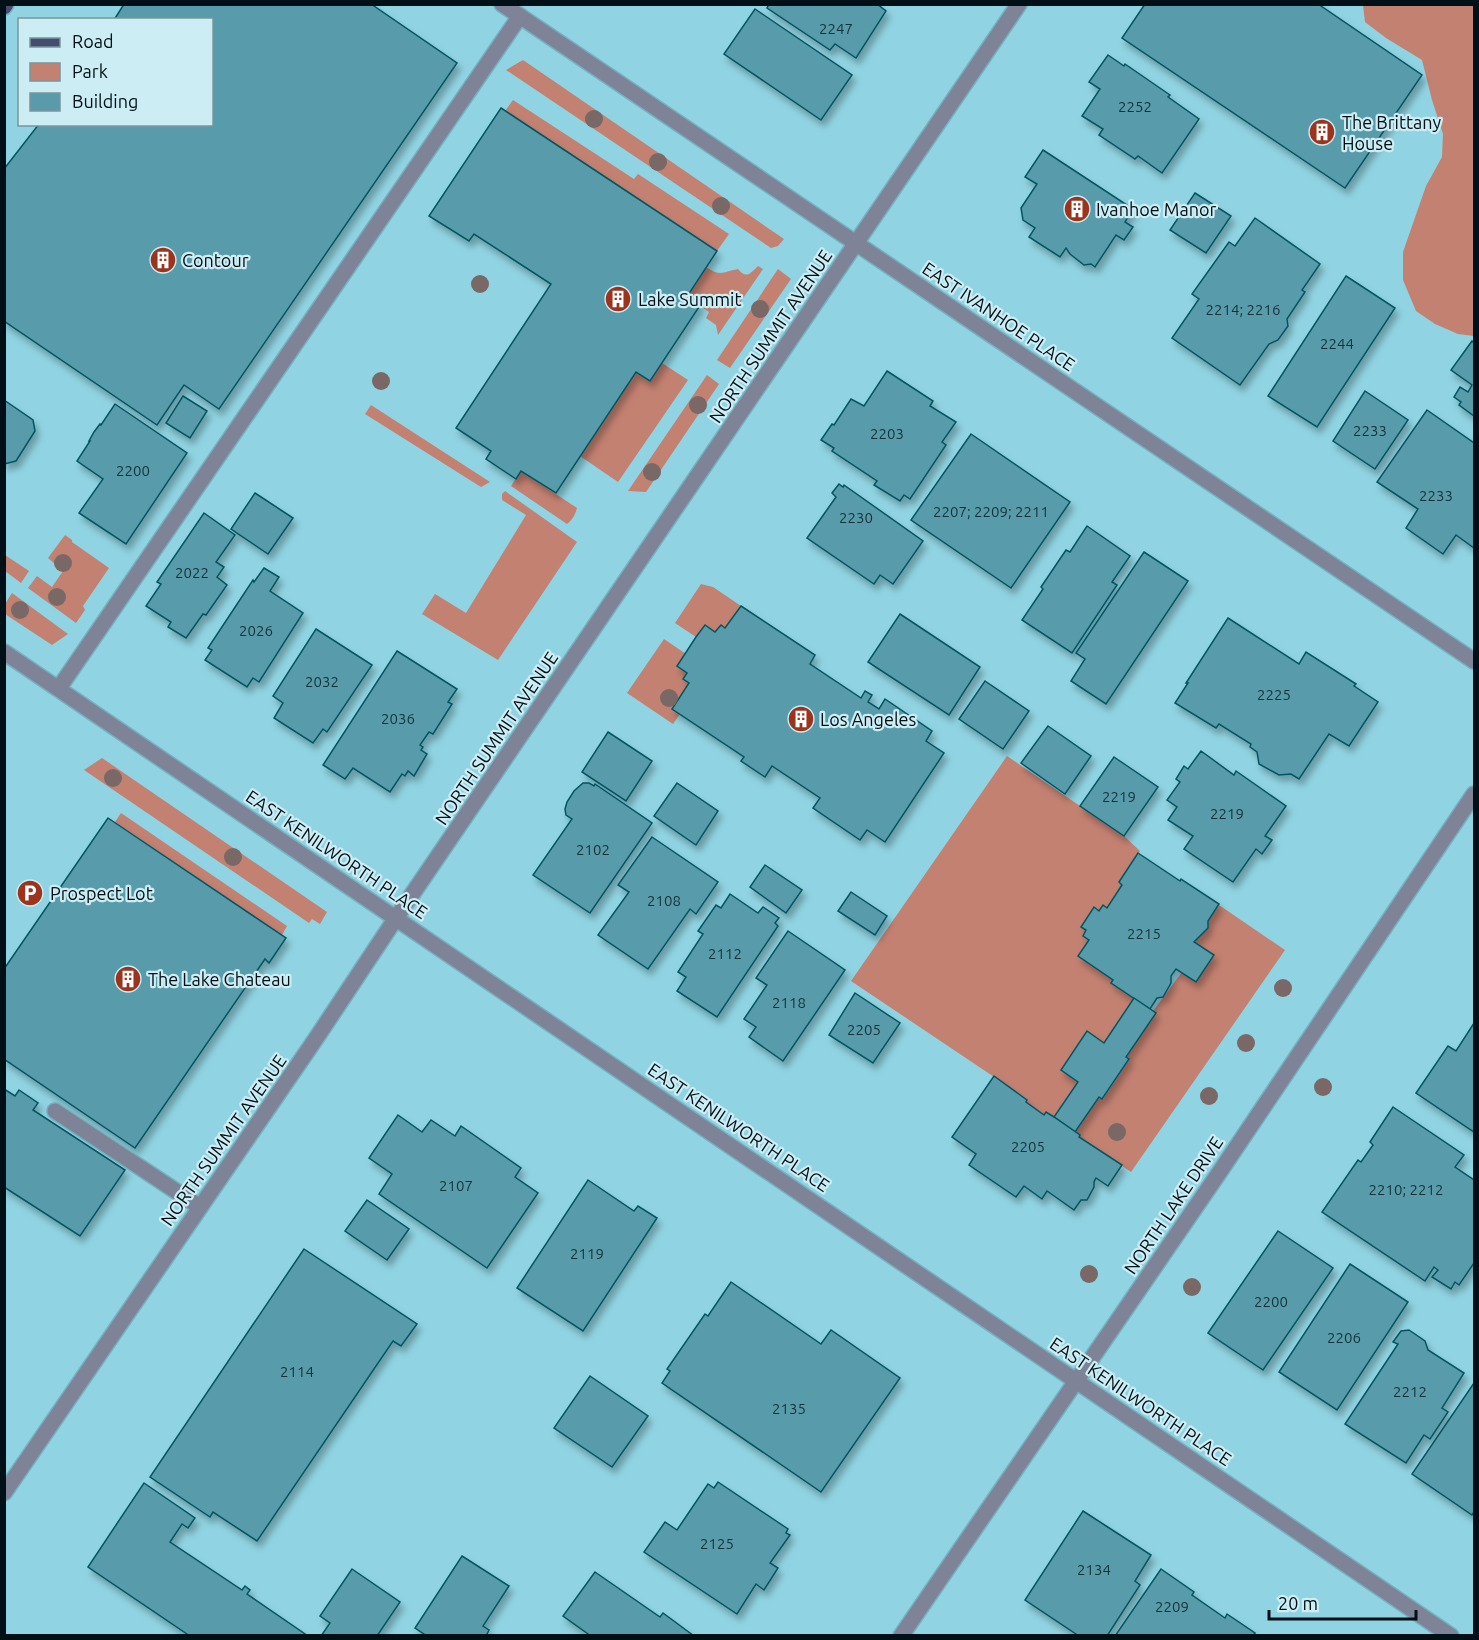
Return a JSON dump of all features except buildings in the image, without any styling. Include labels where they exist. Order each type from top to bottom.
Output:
[{"type":"street","name":"EAST IVANHOE PLACE","points":[[502,4],[1474,661]]},
{"type":"street","name":"NORTH SUMMIT AVENUE","points":[[4,1493],[1019,4]]},
{"type":"street","points":[[59,688],[520,16]]},
{"type":"street","name":"EAST KENILWORTH PLACE","points":[[4,652],[1451,1635]]},
{"type":"street","name":"NORTH LAKE DRIVE","points":[[901,1635],[1474,794]]},
{"type":"street","points":[[55,1111],[200,1207]]},
{"type":"green space","points":[[1363,5],[1474,5],[1474,336],[1458,334],[1435,324],[1416,311],[1403,280],[1403,252],[1426,186],[1442,157],[1443,134],[1422,60],[1365,22]]},
{"type":"green space","points":[[523,60],[784,239],[778,246],[771,248],[506,70]]},
{"type":"green space","points":[[513,100],[634,179],[638,174],[729,234],[717,251],[505,111]]},
{"type":"green space","points":[[758,266],[763,269],[718,335],[716,325],[706,318],[709,312],[688,295],[706,267],[718,273],[738,269],[746,275]]},
{"type":"green space","points":[[778,269],[791,279],[730,368],[717,360]]},
{"type":"green space","points":[[662,363],[688,380],[618,482],[580,456],[636,372],[650,381]]},
{"type":"green space","points":[[707,375],[719,384],[646,492],[628,491]]},
{"type":"green space","points":[[371,405],[490,482],[481,487],[365,414]]},
{"type":"green space","points":[[521,471],[577,508],[574,517],[567,524],[511,486]]},
{"type":"green space","points":[[505,491],[577,542],[498,660],[422,614],[435,594],[466,613],[526,515],[502,500],[502,494]]},
{"type":"green space","points":[[65,535],[109,568],[83,606],[85,610],[76,623],[28,588],[37,576],[52,587],[63,571],[48,558]]},
{"type":"green space","points":[[5,555],[29,571],[21,583],[5,571]]},
{"type":"green space","points":[[701,584],[713,587],[741,606],[725,628],[721,625],[715,632],[705,625],[696,637],[675,623]]},
{"type":"green space","points":[[12,593],[68,634],[52,645],[5,614],[5,604]]},
{"type":"green space","points":[[664,639],[686,654],[677,666],[687,673],[684,679],[689,683],[672,708],[680,714],[673,724],[627,693]]},
{"type":"green space","points":[[1007,756],[1124,836],[1140,851],[1119,882],[1122,885],[1107,908],[1103,906],[1099,911],[1094,907],[1083,936],[1089,940],[1079,956],[1113,980],[1111,983],[1134,998],[1104,1043],[1087,1031],[1061,1070],[1078,1082],[1054,1117],[1046,1112],[1044,1115],[1026,1102],[1027,1099],[851,981]]},
{"type":"green space","points":[[102,758],[327,912],[320,924],[312,919],[309,923],[84,770]]},
{"type":"green space","points":[[121,813],[287,926],[282,935],[115,822]]},
{"type":"green space","points":[[1219,905],[1285,950],[1131,1172],[1075,1132],[1099,1097],[1103,1099],[1129,1060],[1126,1057],[1156,1013],[1153,1011],[1182,972],[1196,982],[1214,956],[1194,942],[1208,928],[1208,921]]},
{"type":"place","name":"The Brittany House","points":[[1322,132]]},
{"type":"place","name":"Ivanhoe Manor","points":[[1077,209]]},
{"type":"place","name":"Contour","points":[[163,260]]},
{"type":"place","name":"Lake Summit","points":[[618,299]]},
{"type":"place","name":"Los Angeles","points":[[801,719]]},
{"type":"place","name":"Prospect Lot","points":[[30,893]]},
{"type":"place","name":"The Lake Chateau","points":[[128,979]]}]
